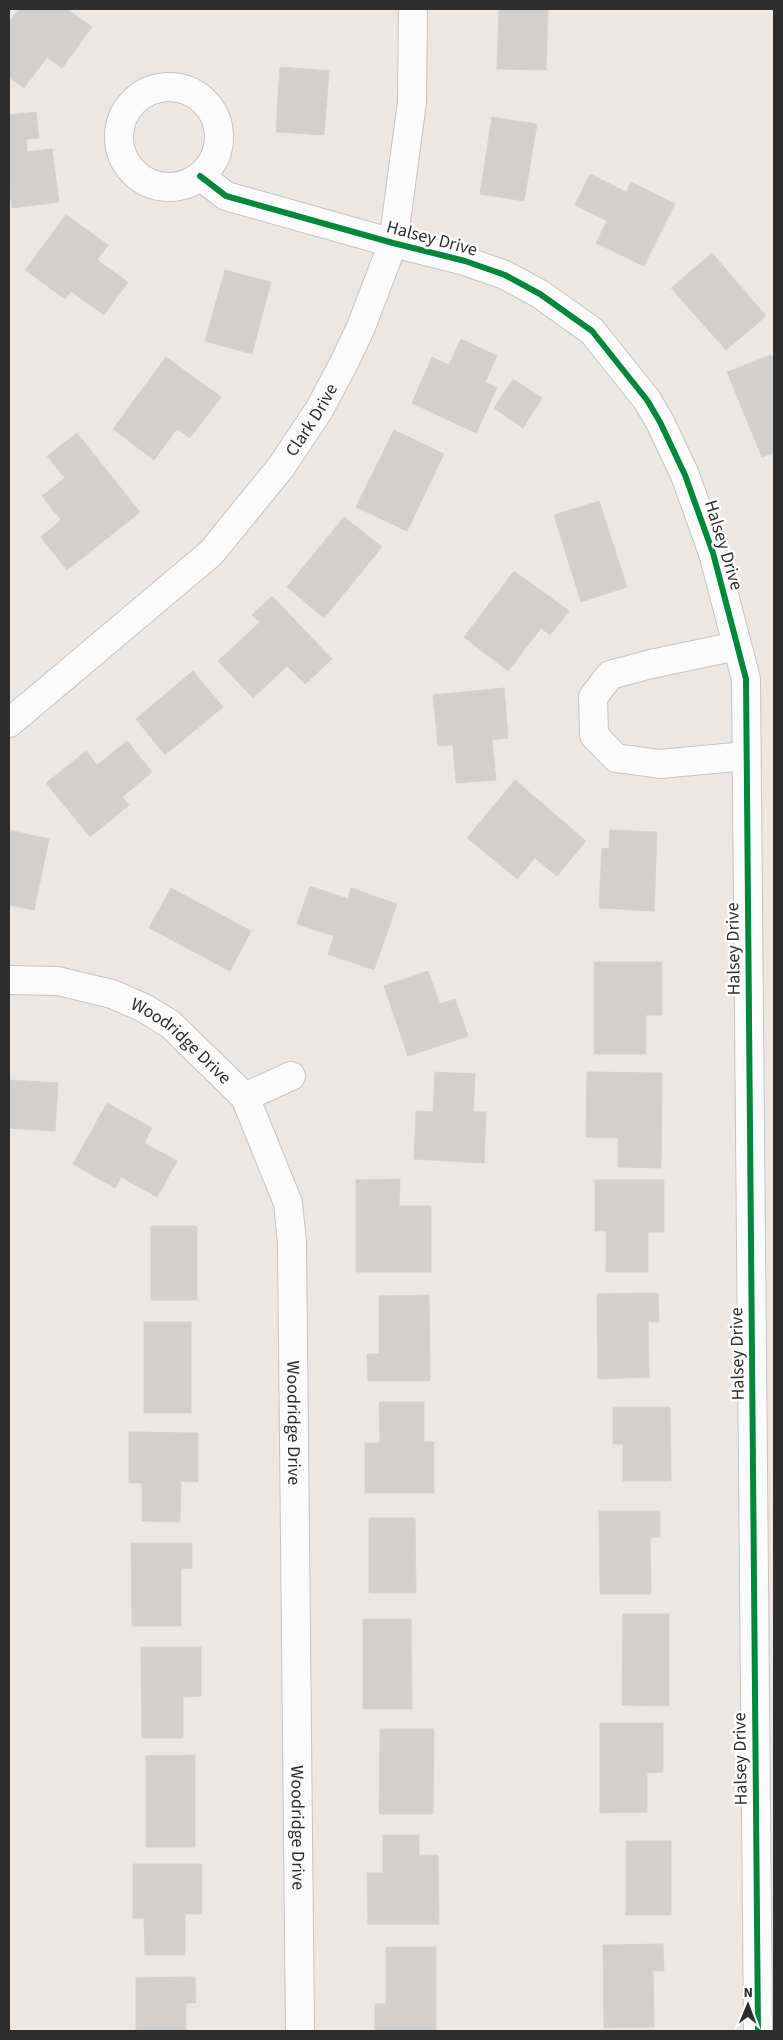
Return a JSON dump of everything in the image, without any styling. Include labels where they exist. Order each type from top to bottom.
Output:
[{"type":"street","name":"Clark Drive","points":[[9,724],[211,554],[281,467],[319,410],[361,327],[393,243],[412,102],[413,9]]},
{"type":"street","name":"Halsey Drive","points":[[200,176],[226,196],[393,243],[465,260],[504,275],[540,294],[592,331],[647,400],[660,422],[685,475],[713,553],[746,679],[758,2031]]},
{"type":"street","points":[[737,646],[650,664],[610,675],[593,697],[594,735],[616,758],[624,760],[660,764],[746,756]]},
{"type":"street","name":"Woodridge Drive","points":[[9,980],[58,981],[112,994],[144,1008],[170,1024],[245,1097],[288,1203],[292,1243],[300,2031]]},
{"type":"street","points":[[245,1097],[291,1076]]},
{"type":"building","points":[[19,9],[67,9],[92,27],[62,68],[47,57],[24,88],[9,77],[9,23]]},
{"type":"building","points":[[499,9],[548,9],[546,70],[497,69]]},
{"type":"building","points":[[280,67],[329,71],[324,135],[276,132]]},
{"type":"building","points":[[36,112],[39,138],[26,139],[27,152],[52,149],[59,202],[12,208],[9,180],[9,115]]},
{"type":"building","points":[[492,117],[537,124],[524,201],[480,194]]},
{"type":"building","points":[[590,174],[626,192],[631,182],[675,204],[644,266],[596,243],[607,221],[575,205]]},
{"type":"building","points":[[66,215],[108,245],[97,260],[128,282],[104,315],[71,291],[65,299],[25,270]]},
{"type":"building","points":[[712,253],[766,316],[726,350],[671,288]]},
{"type":"building","points":[[225,270],[271,282],[252,354],[205,341]]},
{"type":"building","points":[[461,339],[497,356],[485,382],[497,388],[476,433],[412,403],[432,357],[449,365]]},
{"type":"building","points":[[771,355],[774,363],[774,452],[762,457],[727,372]]},
{"type":"building","points":[[166,357],[221,397],[190,438],[177,429],[154,460],[113,429]]},
{"type":"building","points":[[513,379],[542,398],[523,428],[494,408]]},
{"type":"building","points":[[394,430],[444,454],[407,531],[356,507]]},
{"type":"building","points":[[77,433],[140,512],[67,570],[41,537],[61,520],[42,496],[65,478],[47,456]]},
{"type":"building","points":[[599,501],[627,587],[581,602],[554,515]]},
{"type":"building","points":[[344,517],[382,547],[324,618],[287,587]]},
{"type":"building","points":[[514,571],[569,611],[550,635],[541,628],[508,671],[464,637]]},
{"type":"building","points":[[272,596],[332,659],[305,684],[287,666],[253,698],[218,661],[260,622],[252,615]]},
{"type":"building","points":[[193,671],[223,707],[165,755],[136,719]]},
{"type":"building","points":[[504,688],[508,738],[492,740],[496,780],[456,783],[453,745],[438,746],[433,695]]},
{"type":"building","points":[[127,741],[152,772],[122,797],[129,805],[90,837],[46,783],[86,751],[97,765]]},
{"type":"building","points":[[515,780],[586,841],[557,876],[535,858],[517,879],[467,838]]},
{"type":"building","points":[[9,830],[49,839],[34,910],[9,905]]},
{"type":"building","points":[[610,830],[657,832],[654,911],[599,908],[602,848],[609,849]]},
{"type":"building","points":[[310,886],[348,899],[351,888],[397,904],[374,970],[328,954],[334,936],[297,924]]},
{"type":"building","points":[[171,888],[251,931],[230,971],[149,928]]},
{"type":"building","points":[[594,962],[662,962],[662,1015],[646,1015],[646,1054],[594,1054]]},
{"type":"building","points":[[428,971],[440,1004],[455,999],[468,1036],[408,1056],[384,986]]},
{"type":"building","points":[[435,1072],[475,1074],[473,1112],[486,1112],[484,1163],[414,1159],[416,1111],[433,1112]]},
{"type":"building","points":[[587,1072],[662,1073],[661,1168],[618,1167],[618,1138],[586,1137]]},
{"type":"building","points":[[9,1080],[58,1083],[55,1131],[9,1128]]},
{"type":"building","points":[[107,1103],[152,1128],[144,1143],[177,1161],[157,1197],[121,1177],[115,1188],[73,1164]]},
{"type":"building","points":[[400,1179],[399,1206],[431,1206],[431,1272],[356,1272],[356,1180]]},
{"type":"building","points":[[595,1180],[664,1180],[664,1232],[648,1232],[648,1272],[606,1272],[606,1231],[595,1231]]},
{"type":"building","points":[[151,1226],[197,1226],[197,1300],[151,1300]]},
{"type":"building","points":[[658,1293],[659,1322],[648,1321],[649,1377],[598,1379],[597,1294]]},
{"type":"building","points":[[429,1295],[430,1381],[368,1381],[367,1354],[379,1354],[379,1296]]},
{"type":"building","points":[[144,1322],[191,1322],[191,1413],[144,1413]]},
{"type":"building","points":[[379,1402],[424,1402],[424,1442],[434,1442],[434,1493],[365,1493],[365,1443],[380,1443]]},
{"type":"building","points":[[613,1407],[670,1407],[671,1481],[623,1481],[623,1444],[613,1444]]},
{"type":"building","points":[[129,1432],[198,1433],[198,1482],[181,1481],[180,1522],[142,1521],[142,1483],[129,1483]]},
{"type":"building","points":[[599,1511],[660,1511],[660,1537],[650,1538],[651,1594],[600,1594]]},
{"type":"building","points":[[369,1518],[415,1518],[416,1593],[369,1593]]},
{"type":"building","points":[[131,1543],[192,1543],[192,1569],[181,1568],[181,1626],[132,1626]]},
{"type":"building","points":[[623,1614],[669,1614],[669,1706],[622,1705]]},
{"type":"building","points":[[363,1619],[411,1619],[412,1709],[363,1709]]},
{"type":"building","points":[[141,1647],[201,1647],[201,1696],[183,1697],[183,1738],[142,1738]]},
{"type":"building","points":[[600,1723],[663,1723],[663,1772],[647,1773],[647,1812],[600,1813]]},
{"type":"building","points":[[380,1729],[434,1729],[433,1814],[379,1814]]},
{"type":"building","points":[[195,1755],[195,1847],[146,1847],[146,1756]]},
{"type":"building","points":[[383,1835],[419,1835],[419,1855],[438,1855],[439,1924],[368,1924],[367,1873],[383,1873]]},
{"type":"building","points":[[626,1841],[671,1841],[671,1915],[626,1915]]},
{"type":"building","points":[[133,1864],[202,1864],[202,1914],[185,1914],[185,1955],[145,1955],[144,1918],[133,1918]]},
{"type":"building","points":[[663,1944],[664,1971],[653,1971],[654,2027],[604,2028],[603,1945]]},
{"type":"building","points":[[386,1947],[436,1947],[436,2031],[375,2031],[375,2004],[386,2004]]},
{"type":"building","points":[[195,1977],[196,2003],[186,2003],[186,2031],[136,2031],[136,1978]]},
{"type":"cycle path","points":[[200,176],[226,196],[393,243],[465,261],[505,275],[540,294],[592,331],[647,400],[660,422],[685,475],[713,553],[746,679],[758,2031]]}]
